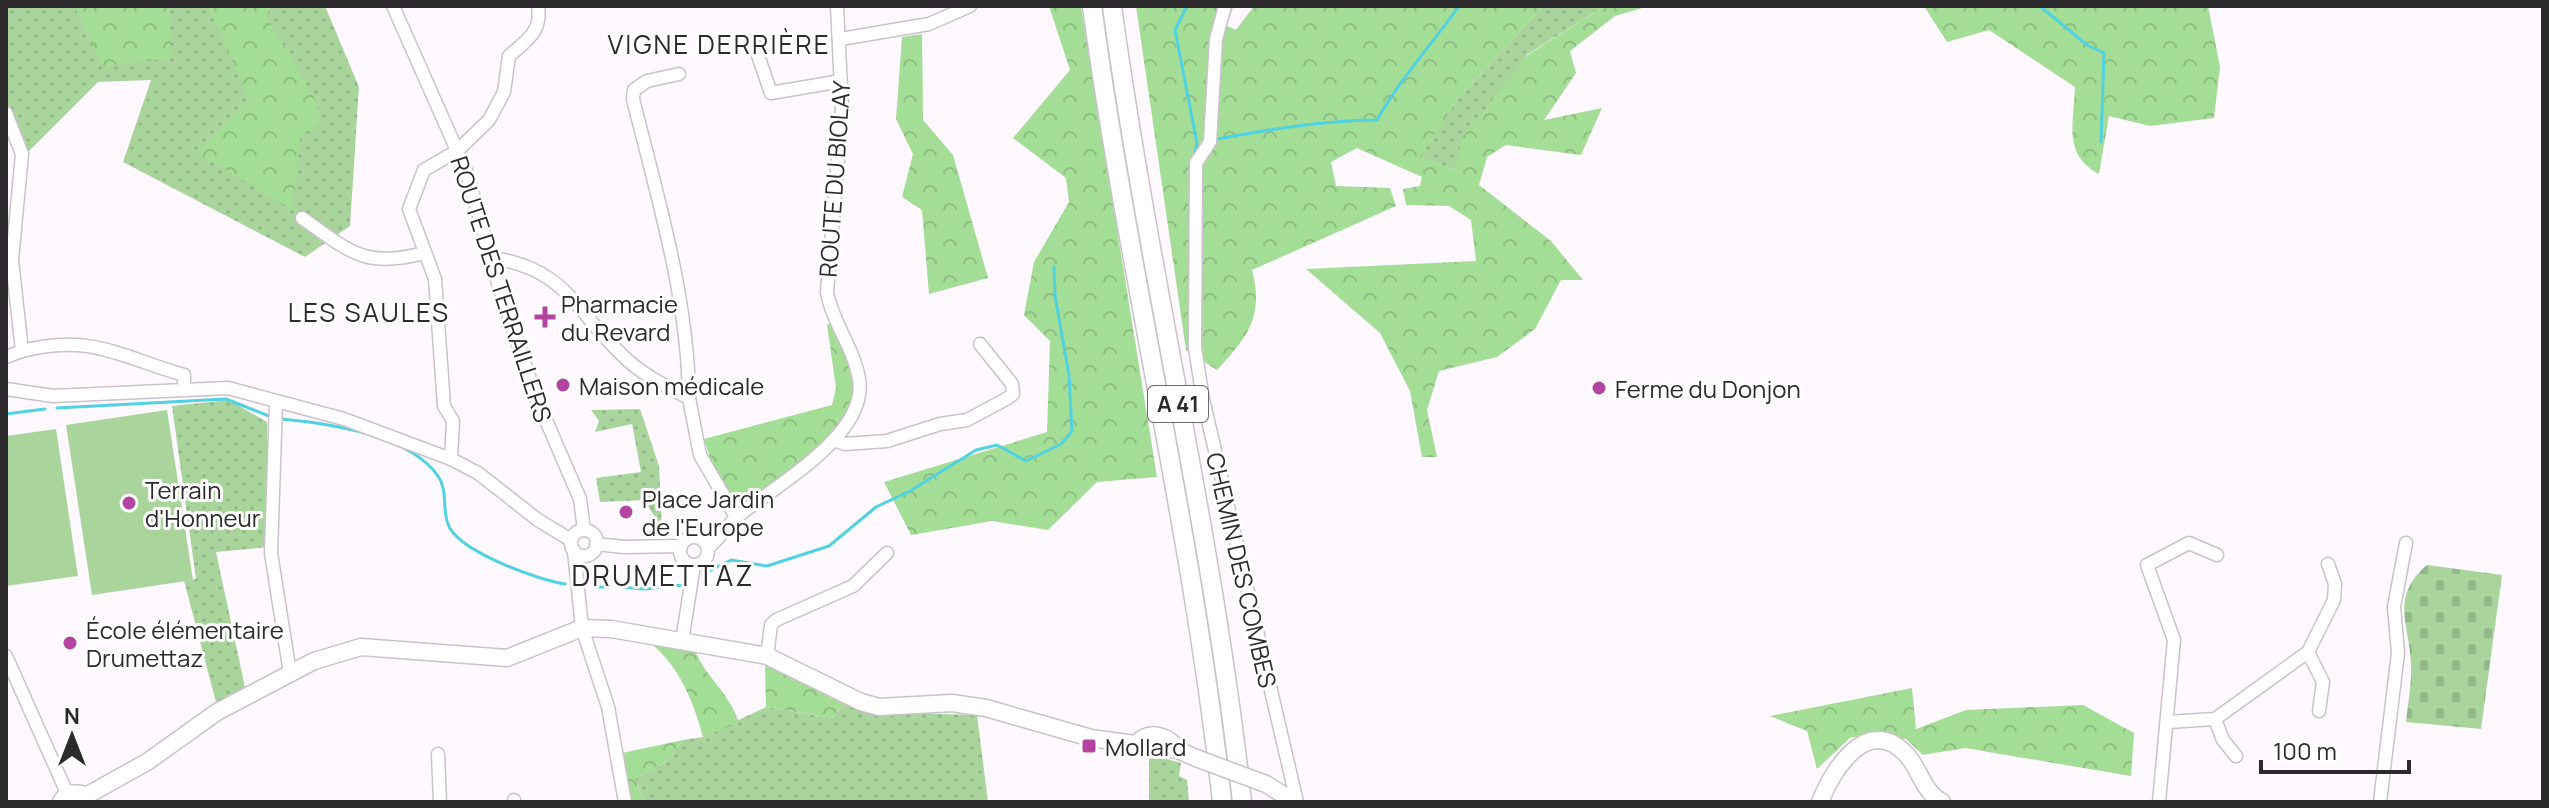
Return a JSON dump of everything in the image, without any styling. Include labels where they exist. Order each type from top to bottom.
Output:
[{"type":"highway","name":"A 41","points":[[1092,6],[1124,210],[1194,591],[1222,802]]},
{"type":"highway","name":"A 41","points":[[1112,6],[1150,249],[1222,648],[1242,802]]},
{"type":"main road","points":[[64,797],[78,792],[85,799],[230,707],[314,661],[361,647],[507,658],[582,628],[767,656],[861,702],[879,707],[952,703],[986,708],[1091,738],[1137,743],[1148,735],[1163,737],[1173,741],[1178,750],[1266,784],[1296,802]]},
{"type":"main road","points":[[1820,802],[1844,758],[1860,746],[1879,742],[1904,751],[1929,792],[1942,802]]},
{"type":"street","name":"ROUTE DES TERRAILLERS","points":[[393,6],[472,188],[536,397],[584,516],[586,531],[582,547]]},
{"type":"street","points":[[451,459],[453,421],[444,406],[435,279],[409,209],[424,170],[457,151],[489,120],[504,92],[509,56],[536,33],[540,22],[538,6]]},
{"type":"street","name":"ROUTE DU BIOLAY","points":[[706,544],[836,441],[860,391],[856,367],[829,305],[827,292],[841,81],[837,6]]},
{"type":"street","points":[[841,39],[929,24],[970,6]]},
{"type":"street","name":"CHEMIN DES COMBES","points":[[1225,6],[1216,39],[1210,142],[1196,163],[1195,348],[1203,399],[1296,802]]},
{"type":"street","points":[[753,41],[771,93],[841,81]]},
{"type":"street","points":[[679,74],[647,81],[634,90],[633,99],[673,270],[687,357],[689,398],[700,455],[732,522]]},
{"type":"street","points":[[6,113],[22,161],[9,260],[22,351]]},
{"type":"street","points":[[302,218],[358,257],[376,259],[424,253]]},
{"type":"street","points":[[492,258],[527,265],[553,279],[579,304],[620,354],[646,375],[689,398]]},
{"type":"street","points":[[6,357],[57,343],[87,344],[184,375],[184,389]]},
{"type":"street","points":[[836,441],[845,444],[887,441],[940,424],[967,420],[1008,398],[1013,394],[1012,384],[980,344]]},
{"type":"street","points":[[6,389],[53,396],[228,388],[274,412],[344,419],[451,459],[487,479],[556,532],[582,547],[680,549]]},
{"type":"street","points":[[274,412],[271,553],[290,673]]},
{"type":"street","points":[[586,531],[577,577],[582,628],[608,707],[625,802]]},
{"type":"street","points":[[680,549],[691,537],[706,544],[705,559],[694,565]]},
{"type":"street","points":[[2159,802],[2174,640],[2147,565],[2189,543],[2217,555]]},
{"type":"street","points":[[2380,802],[2398,653],[2394,607],[2406,543]]},
{"type":"street","points":[[680,549],[683,560],[694,565]]},
{"type":"street","points":[[767,656],[771,625],[776,620],[853,586],[887,553]]},
{"type":"street","points":[[2168,722],[2215,719],[2308,652],[2334,600],[2335,584],[2328,564]]},
{"type":"street","points":[[682,641],[694,565]]},
{"type":"street","points":[[2308,652],[2323,682],[2319,711]]},
{"type":"street","points":[[6,656],[11,681],[64,797]]},
{"type":"street","points":[[2215,719],[2223,740],[2236,756]]},
{"type":"street","points":[[438,754],[440,802]]},
{"type":"green space","points":[[6,6],[325,6],[359,87],[350,226],[305,257],[123,162],[151,80],[98,82],[28,152],[6,107]]},
{"type":"green space","points":[[74,6],[170,6],[170,58],[103,66]]},
{"type":"green space","points":[[209,6],[272,6],[266,16],[314,97],[321,122],[300,137],[293,210],[197,153],[249,99]]},
{"type":"green space","points":[[1049,6],[1081,6],[1157,477],[1097,482],[1048,530],[992,521],[911,535],[884,482],[1047,432],[1050,341],[1024,315],[1034,262],[1069,202],[1066,178],[1013,138],[1070,70]]},
{"type":"green space","points":[[1136,6],[1234,6],[1225,25],[1236,30],[1254,6],[1543,6],[1458,99],[1420,157],[1455,170],[1462,138],[1529,54],[1605,6],[1649,6],[1615,16],[1570,51],[1576,73],[1544,120],[1602,108],[1581,155],[1506,145],[1487,157],[1479,185],[1551,241],[1583,280],[1561,280],[1535,329],[1497,357],[1439,371],[1427,410],[1437,457],[1422,457],[1410,391],[1380,333],[1306,269],[1476,261],[1471,220],[1449,206],[1406,205],[1403,189],[1420,186],[1422,177],[1357,148],[1331,162],[1336,186],[1390,188],[1396,206],[1252,270],[1256,300],[1251,325],[1217,370],[1186,350]]},
{"type":"green space","points":[[1543,6],[1605,6],[1528,54],[1455,170],[1419,157],[1458,99]]},
{"type":"green space","points":[[1924,6],[2208,6],[2220,67],[2214,118],[2150,126],[2109,116],[2099,174],[2087,166],[2075,147],[2072,125],[2075,87],[1989,30],[1947,42]]},
{"type":"green space","points":[[922,34],[923,120],[953,155],[988,278],[929,294],[922,210],[902,197],[913,154],[896,119],[902,37]]},
{"type":"green space","points":[[833,322],[852,370],[854,387],[850,405],[840,423],[809,457],[736,506],[715,473],[704,439],[832,405],[836,388],[827,325]]},
{"type":"green space","points":[[229,400],[267,422],[268,547],[216,552],[246,692],[216,702],[184,581],[196,579],[172,406]]},
{"type":"green space","points":[[640,409],[659,466],[662,533],[657,532],[655,517],[644,500],[600,502],[596,478],[641,472],[632,424],[595,432],[599,421],[591,410]]},
{"type":"green space","name":"Terrain d'Honneur","points":[[167,410],[193,580],[92,595],[66,425]]},
{"type":"green space","points":[[56,429],[78,576],[6,586],[6,436]]},
{"type":"green space","points":[[2427,565],[2502,575],[2481,729],[2406,722],[2411,672],[2405,600],[2415,577]]},
{"type":"green space","points":[[650,643],[694,648],[739,722],[703,737],[677,673]]},
{"type":"green space","points":[[765,666],[777,666],[847,701],[832,718],[766,707]]},
{"type":"green space","points":[[1912,688],[1916,729],[1966,710],[2083,705],[2134,733],[2131,776],[1965,748],[1923,755],[1906,739],[1851,737],[1817,769],[1807,731],[1770,716]]},
{"type":"green space","points":[[847,701],[873,712],[977,715],[988,802],[644,802],[635,778],[666,762],[683,740],[703,737],[766,707],[832,718]]},
{"type":"green space","points":[[683,740],[666,762],[635,778],[644,802],[628,802],[622,753]]},
{"type":"green space","points":[[1149,754],[1181,763],[1179,776],[1187,780],[1189,802],[1149,802]]},
{"type":"waterway","points":[[1187,6],[1175,30],[1197,143],[1195,154]]},
{"type":"waterway","points":[[1218,139],[1297,126],[1377,120],[1459,6]]},
{"type":"waterway","points":[[2040,6],[2087,45],[2104,53],[2101,142]]},
{"type":"waterway","points":[[703,574],[731,560],[767,566],[829,546],[876,507],[910,491],[976,450],[997,445],[1026,461],[1061,444],[1072,431],[1069,375],[1055,296],[1054,267]]},
{"type":"waterway","points":[[57,408],[226,399],[274,418]]},
{"type":"waterway","points":[[6,414],[45,409]]},
{"type":"waterway","points":[[281,419],[344,428],[408,450],[438,476],[443,487],[448,524],[466,544],[500,563],[565,584]]},
{"type":"waterway","points":[[620,587],[644,589],[683,585]]},
{"type":"waterway","points":[[595,587],[609,587]]},
{"type":"place","name":"Pharmacie du Revard","points":[[545,317]]},
{"type":"place","name":"Maison médicale","points":[[563,385]]},
{"type":"place","name":"Ferme du Donjon","points":[[1599,388]]},
{"type":"place","name":"Terrain d'Honneur","points":[[129,503]]},
{"type":"place","name":"Place Jardin de l'Europe","points":[[626,512]]},
{"type":"place","name":"École élémentaire Drumettaz","points":[[70,643]]},
{"type":"place","name":"Mollard","points":[[1089,746]]},
{"type":"district","name":"VIGNE DERRIÈRE","points":[[719,44]]},
{"type":"district","name":"LES SAULES","points":[[369,312]]},
{"type":"district","name":"DRUMETTAZ","points":[[663,575]]}]
